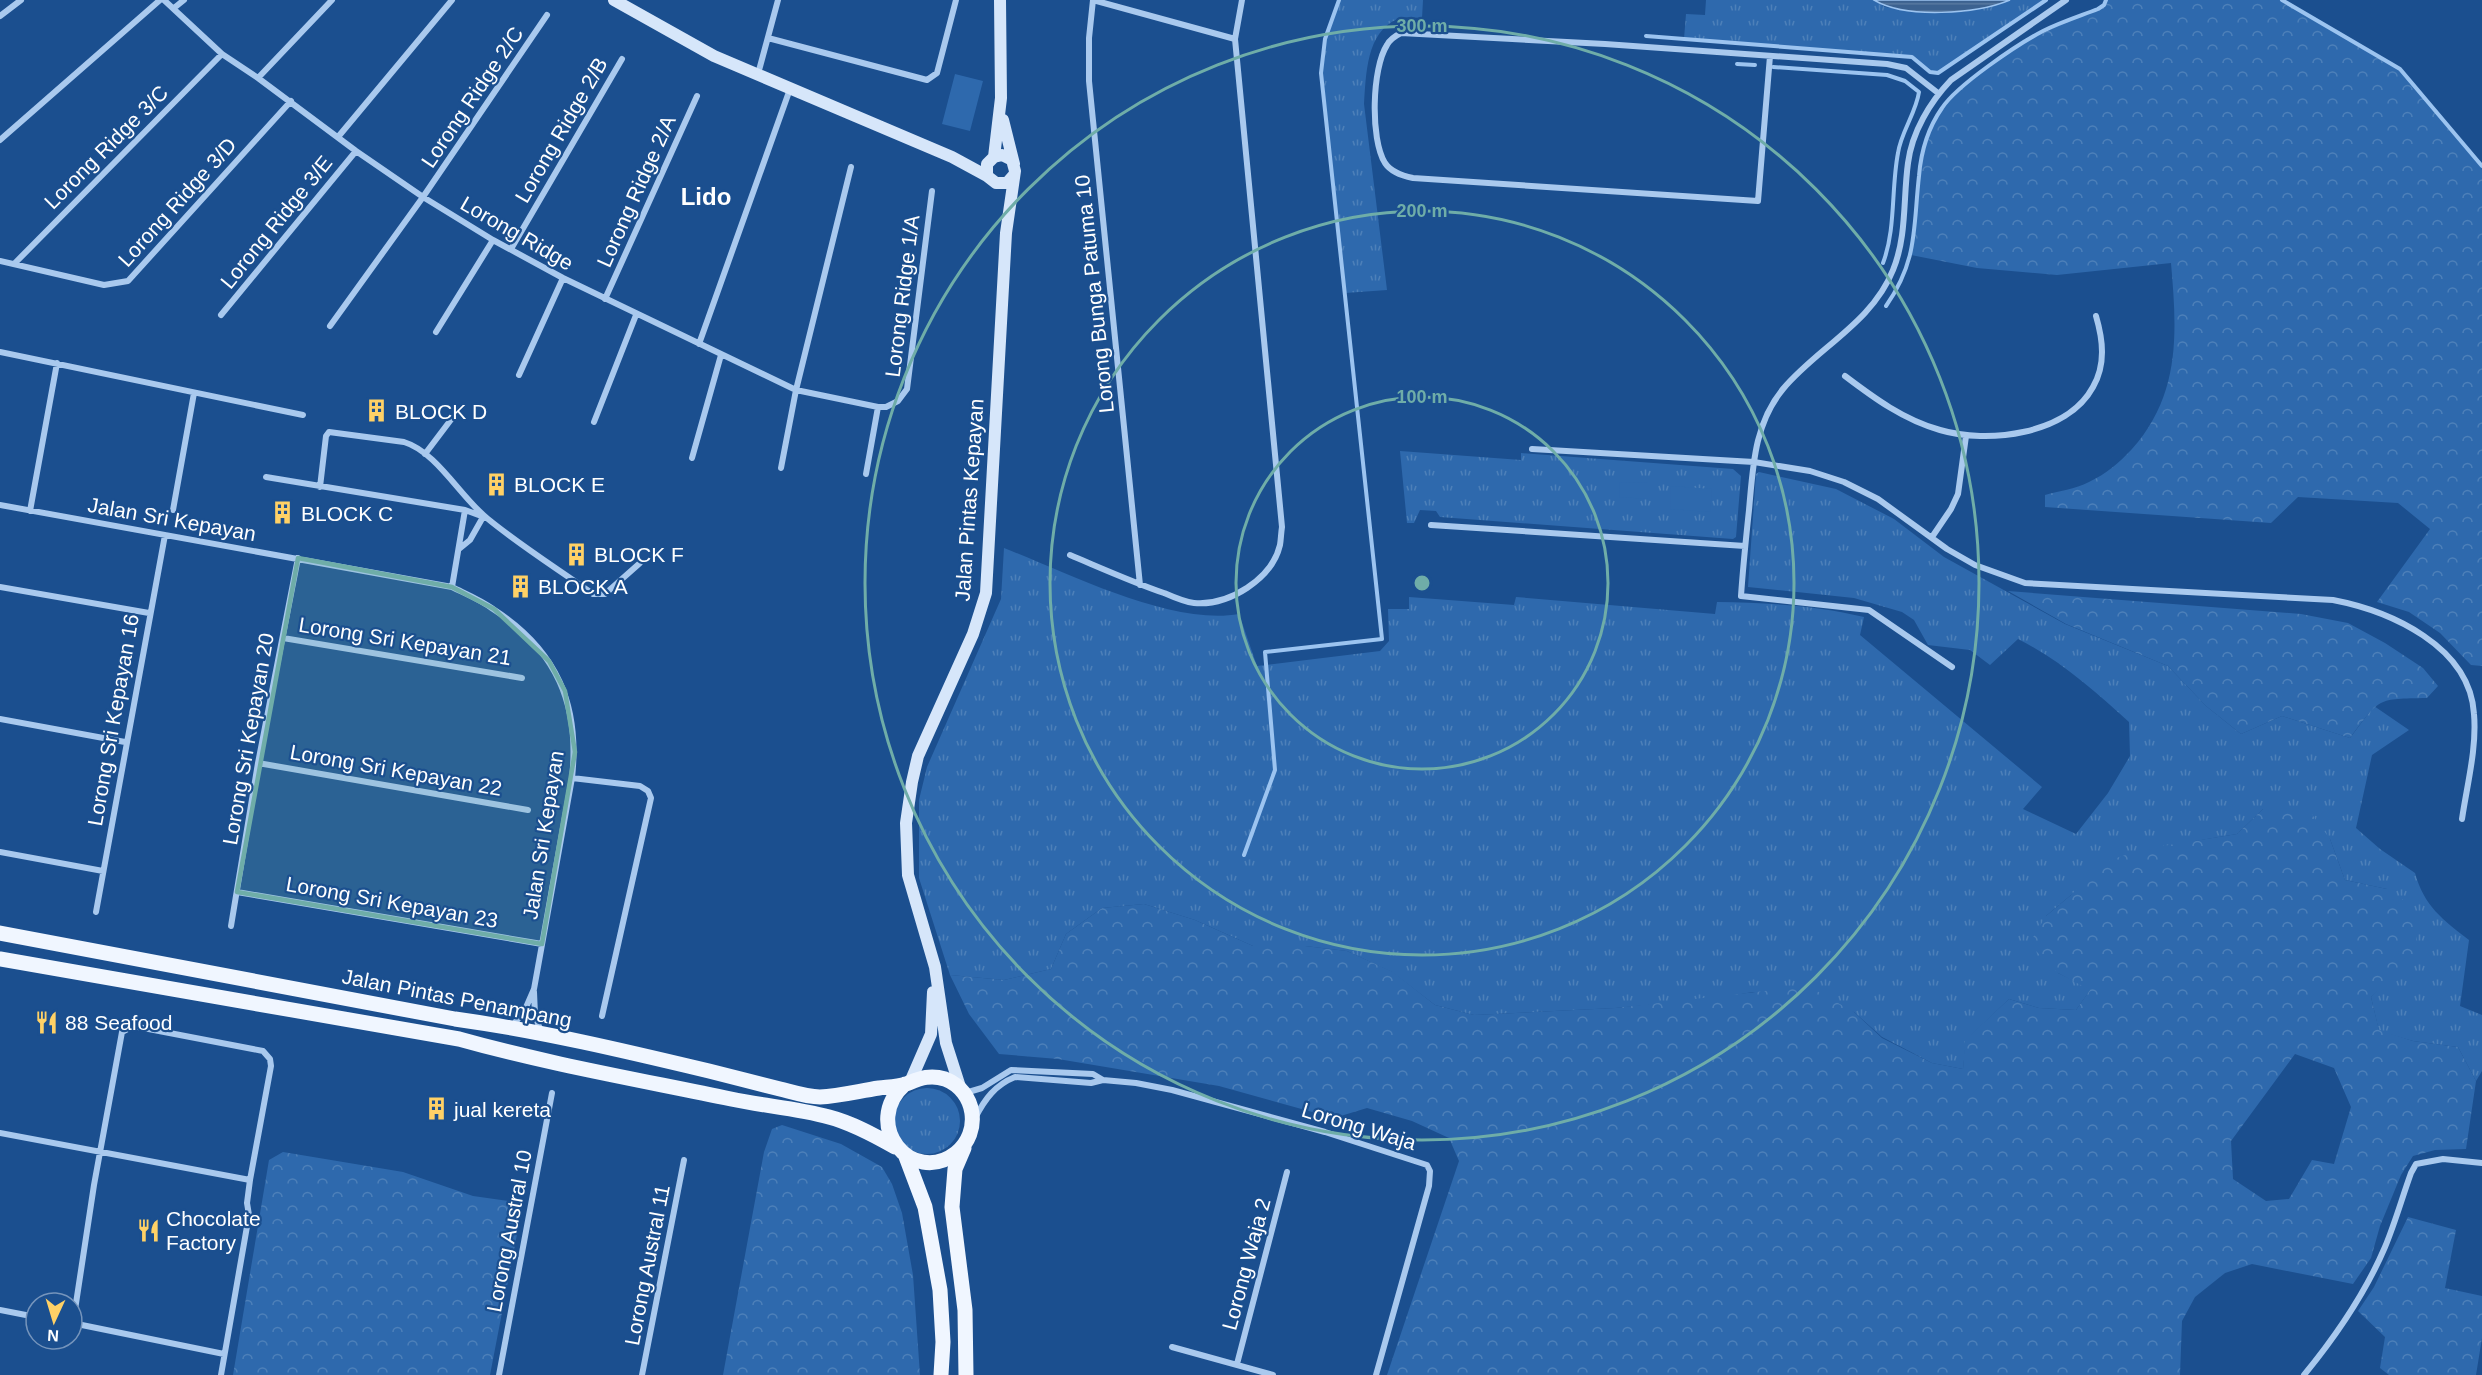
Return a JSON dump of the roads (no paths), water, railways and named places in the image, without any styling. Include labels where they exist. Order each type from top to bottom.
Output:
[{"type":"main road","name":"Jalan Pintas Penampang","points":[[0,933],[455,1019],[512,1027],[819,1097],[908,1082]]},
{"type":"main road","name":"Jalan Pintas Penampang","points":[[0,959],[459,1039],[493,1049],[829,1117],[866,1131],[900,1150]]},
{"type":"main road","points":[[455,1019],[454,1027],[459,1039]]},
{"type":"main road","points":[[941,1375],[943,1342],[940,1290],[925,1207],[900,1150],[889,1133],[887,1116],[892,1099],[908,1082],[928,1076],[938,1077],[954,1084],[962,1091],[970,1105],[972,1122],[955,1169],[952,1188],[952,1208],[965,1310],[966,1375]]},
{"type":"main road","points":[[900,1150],[922,1161],[940,1160],[956,1153],[967,1139]]},
{"type":"street","points":[[0,16],[21,0]]},
{"type":"street","points":[[0,140],[162,0]]},
{"type":"street","name":"Lorong Ridge","points":[[162,0],[174,8],[222,54],[291,101],[356,151],[423,197],[563,278],[796,390],[878,407],[886,407],[898,402]]},
{"type":"street","points":[[174,8],[184,0]]},
{"type":"street","points":[[258,78],[332,0]]},
{"type":"street","points":[[338,137],[452,0]]},
{"type":"street","points":[[614,0],[688,44],[952,157],[990,179],[1007,183],[1014,169],[1005,133],[1001,98],[1000,0]]},
{"type":"street","points":[[758,75],[778,0]]},
{"type":"street","points":[[768,38],[927,80],[937,73],[956,0]]},
{"type":"street","points":[[1093,0],[1235,39]]},
{"type":"street","name":"Lorong Bunga Patuma 10","points":[[1093,0],[1089,38],[1089,81],[1140,585]]},
{"type":"street","points":[[1070,555],[1140,585],[1192,603],[1208,603],[1223,600],[1250,585],[1263,574],[1280,546],[1282,527],[1235,39],[1242,0]]},
{"type":"street","points":[[1952,667],[1869,610],[1741,596],[1754,462],[1765,417],[1783,389],[1860,318],[1887,285],[1899,255],[1903,232],[1908,161],[1925,113],[1938,93],[1971,65],[2066,0]]},
{"type":"street","name":"Lorong Ridge 2/C","points":[[330,326],[423,197],[547,15]]},
{"type":"street","points":[[1770,56],[1758,201],[1424,180],[1403,176],[1392,170],[1381,153],[1376,126],[1377,78],[1386,46],[1392,38],[1401,33],[1605,44],[1887,64],[1906,68],[1938,93]]},
{"type":"street","name":"Lorong Ridge 3/C","points":[[14,264],[222,54]]},
{"type":"street","name":"Lorong Ridge 2/B","points":[[511,249],[622,59]]},
{"type":"street","points":[[699,344],[790,88]]},
{"type":"street","name":"Lorong Ridge 2/A","points":[[605,299],[697,96]]},
{"type":"street","points":[[990,179],[986,168],[992,159],[1001,98]]},
{"type":"street","name":"Lorong Ridge 3/D","points":[[0,261],[104,285],[128,281],[291,101]]},
{"type":"street","name":"Lorong Ridge 3/E","points":[[221,315],[356,151]]},
{"type":"street","points":[[952,157],[992,159],[1005,156],[1014,169]]},
{"type":"street","points":[[781,468],[796,390],[851,167]]},
{"type":"street","name":"Jalan Pintas Kepayan","points":[[962,1091],[946,1043],[935,967],[908,875],[906,823],[918,756],[973,634],[986,593],[1006,233],[1014,169]]},
{"type":"street","name":"Jalan Pintas Kepayan","points":[[990,179],[1002,202],[1006,233]]},
{"type":"street","name":"Lorong Ridge 1/A","points":[[898,402],[907,388],[932,191]]},
{"type":"street","points":[[436,332],[494,240]]},
{"type":"street","points":[[519,375],[563,278]]},
{"type":"street","points":[[594,422],[636,315]]},
{"type":"street","points":[[1845,376],[1885,405],[1916,422],[1966,436],[1996,436],[2023,432],[2060,418],[2077,406],[2092,389],[2100,368],[2102,342],[2096,316]]},
{"type":"street","points":[[0,352],[303,415]]},
{"type":"street","points":[[692,458],[721,355]]},
{"type":"street","points":[[30,510],[57,363]]},
{"type":"street","points":[[172,510],[194,393]]},
{"type":"street","points":[[866,474],[878,407]]},
{"type":"street","points":[[425,454],[456,413]]},
{"type":"street","points":[[320,487],[326,436],[331,431],[404,441],[425,454],[484,518]]},
{"type":"street","points":[[1932,537],[1952,508],[1958,494],[1966,436]]},
{"type":"street","points":[[1532,449],[1754,462],[1810,471],[1844,482],[1878,499],[1975,565],[2025,583],[2333,600],[2365,607],[2397,621],[2425,638],[2450,659],[2465,680],[2473,704],[2474,730],[2462,819]]},
{"type":"street","points":[[266,477],[465,510],[484,518],[597,596],[605,594],[640,563]]},
{"type":"street","name":"Jalan Sri Kepayan","points":[[0,505],[452,587],[494,609],[526,635],[549,661],[565,691],[573,724],[575,752],[534,989],[535,1015],[541,1033]]},
{"type":"street","points":[[452,587],[465,510]]},
{"type":"street","points":[[459,549],[471,540],[484,518]]},
{"type":"street","points":[[1431,525],[1745,546]]},
{"type":"street","name":"Lorong Sri Kepayan 16","points":[[96,912],[125,742],[165,535]]},
{"type":"street","name":"Lorong Sri Kepayan 20","points":[[231,926],[258,763],[298,558]]},
{"type":"street","points":[[0,587],[149,613]]},
{"type":"street","name":"Lorong Sri Kepayan 21","points":[[283,638],[522,678]]},
{"type":"street","points":[[0,718],[125,742]]},
{"type":"street","name":"Lorong Sri Kepayan 22","points":[[258,763],[528,810]]},
{"type":"street","points":[[572,778],[640,786],[648,790],[651,798],[602,1016]]},
{"type":"street","points":[[0,852],[103,871]]},
{"type":"street","name":"Lorong Sri Kepayan 23","points":[[237,892],[542,944]]},
{"type":"street","name":"Jalan Pintas Kepayan","points":[[908,1082],[931,1034],[935,967]]},
{"type":"street","name":"Jalan Sri Kepayan","points":[[512,1027],[524,1011],[534,989]]},
{"type":"street","points":[[77,1291],[122,1032],[127,1028],[143,1028],[263,1051],[270,1059],[269,1072],[250,1180],[247,1203],[249,1215],[221,1375]]},
{"type":"street","name":"Lorong Waja","points":[[962,1091],[982,1088],[1011,1070],[1093,1074],[1103,1080],[1163,1089],[1233,1106],[1427,1165],[1430,1171],[1429,1186],[1376,1375]]},
{"type":"street","name":"Lorong Waja","points":[[972,1122],[990,1093],[1005,1081],[1015,1077],[1092,1083],[1103,1080]]},
{"type":"street","name":"Lorong Austral 10","points":[[499,1375],[552,1093]]},
{"type":"street","points":[[0,1133],[250,1180]]},
{"type":"street","points":[[2304,1375],[2333,1340],[2364,1289],[2385,1247],[2416,1164],[2443,1159],[2482,1162]]},
{"type":"street","name":"Lorong Austral 11","points":[[642,1375],[684,1160]]},
{"type":"street","name":"Lorong Waja 2","points":[[1237,1364],[1287,1172]]},
{"type":"street","points":[[0,1310],[24,1315]]},
{"type":"street","points":[[84,1325],[224,1354]]},
{"type":"street","points":[[1172,1347],[1273,1375]]},
{"type":"waterway","points":[[1244,855],[1275,770],[1265,652],[1382,639],[1321,73],[1325,39],[1339,0]]},
{"type":"waterway","points":[[1646,36],[1912,57],[1930,72],[1938,73],[2046,0]]},
{"type":"waterway","points":[[1886,306],[1904,274],[1909,259],[1921,158],[1929,132],[1942,108],[1974,77],[2019,45],[2050,28],[2098,9],[2104,5],[2106,0]]},
{"type":"waterway","points":[[2282,0],[2400,69],[2482,166]]},
{"type":"waterway","points":[[1737,64],[1755,65]]},
{"type":"waterway","points":[[1773,67],[1887,75],[1905,81],[1919,92],[1898,153],[1892,223],[1883,263]]},
{"type":"place","name":"BLOCK D","points":[[377,411]]},
{"type":"place","name":"BLOCK E","points":[[496,484]]},
{"type":"place","name":"BLOCK C","points":[[283,513]]},
{"type":"place","name":"BLOCK F","points":[[576,554]]},
{"type":"place","name":"BLOCK A","points":[[520,586]]},
{"type":"place","name":"88 Seafood","points":[[47,1022]]},
{"type":"place","name":"jual kereta","points":[[436,1109]]},
{"type":"place","name":"Chocolate Factory","points":[[148,1230]]},
{"type":"district","name":"Lido","points":[[706,196]]}]
